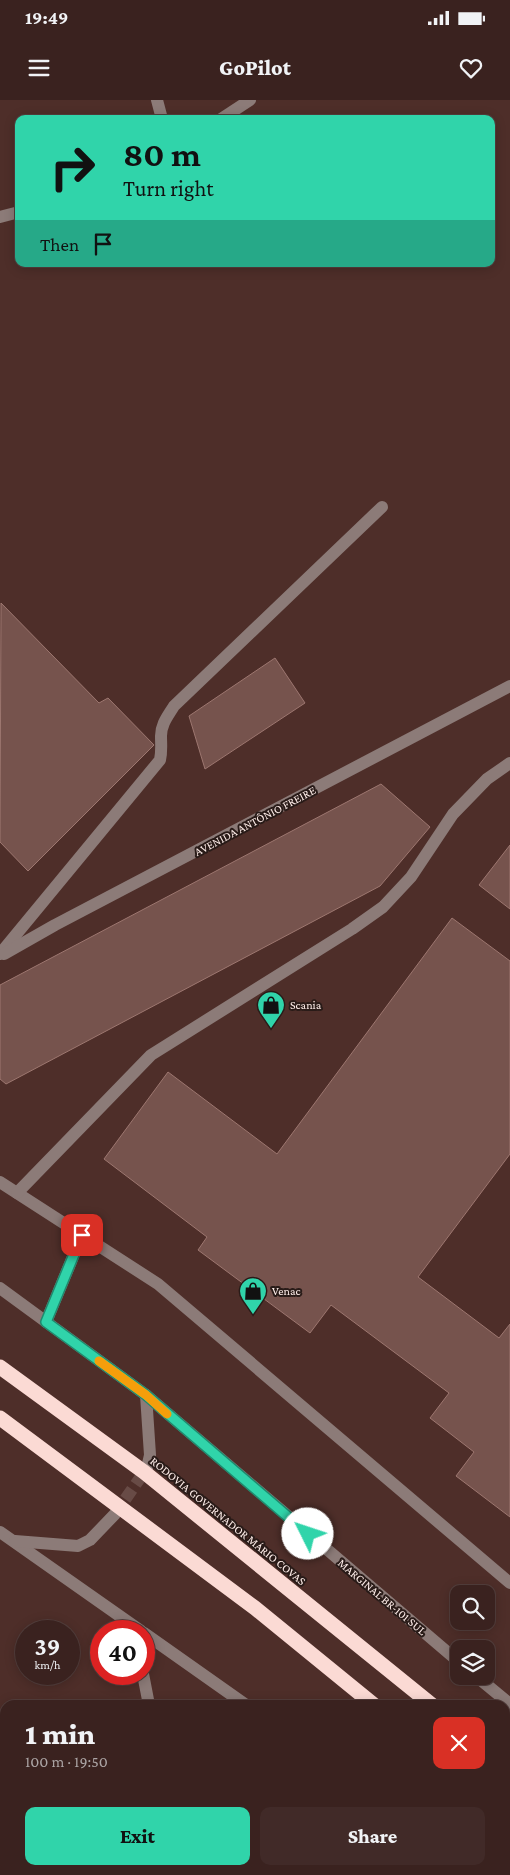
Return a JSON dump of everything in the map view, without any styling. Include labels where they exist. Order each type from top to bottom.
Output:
[{"type":"highway","name":"RODOVIA GOVERNADOR MÁRIO COVAS","points":[[0,1367],[144,1472],[426,1700]]},
{"type":"highway","points":[[0,1418],[255,1608],[368,1700]]},
{"type":"street","points":[[158,100],[161,115]]},
{"type":"street","points":[[227,115],[250,100]]},
{"type":"street","points":[[0,217],[15,213]]},
{"type":"street","points":[[0,955],[160,760],[163,750],[161,736],[163,722],[174,706],[382,507]]},
{"type":"street","name":"AVENIDA ANTÔNIO FREIRE","points":[[0,955],[510,686]]},
{"type":"street","points":[[17,1193],[151,1055],[352,929],[383,907],[411,876],[453,814],[487,779],[510,763]]},
{"type":"street","points":[[0,1182],[158,1284],[510,1583]]},
{"type":"street","points":[[46,1322],[82,1235]]},
{"type":"street","name":"MARGINAL BR-101 SUL","points":[[0,1288],[146,1395],[450,1654]]},
{"type":"street","points":[[146,1395],[150,1455],[148,1468]]},
{"type":"street","points":[[12,1540],[78,1546],[90,1540],[116,1514]]},
{"type":"street","points":[[0,1532],[124,1620]]},
{"type":"street","points":[[155,1642],[239,1700]]},
{"type":"street","points":[[145,1685],[148,1700]]},
{"type":"street","points":[[487,1685],[505,1700]]},
{"type":"building","points":[[1,603],[99,703],[108,698],[154,745],[28,871],[0,842]]},
{"type":"building","points":[[275,658],[305,703],[205,769],[189,716]]},
{"type":"building","points":[[381,784],[430,827],[380,886],[6,1084],[0,1079],[0,985]]},
{"type":"building","points":[[510,845],[510,909],[479,885]]},
{"type":"building","points":[[452,918],[510,961],[510,1154],[418,1277],[499,1338],[510,1324],[510,1517],[456,1476],[474,1452],[430,1418],[449,1393],[331,1305],[310,1333],[198,1250],[207,1237],[104,1159],[168,1072],[277,1154]]},
{"type":"tunnel","points":[[115,1514],[147,1468]]},
{"type":"slow traffic","points":[[99,1361],[146,1395],[167,1414]]},
{"type":"place","name":"Scania","points":[[271,1029]]},
{"type":"place","name":"Venac","points":[[253,1315]]},
{"type":"route","points":[[82,1235],[46,1322],[146,1395],[308,1534]]}]
